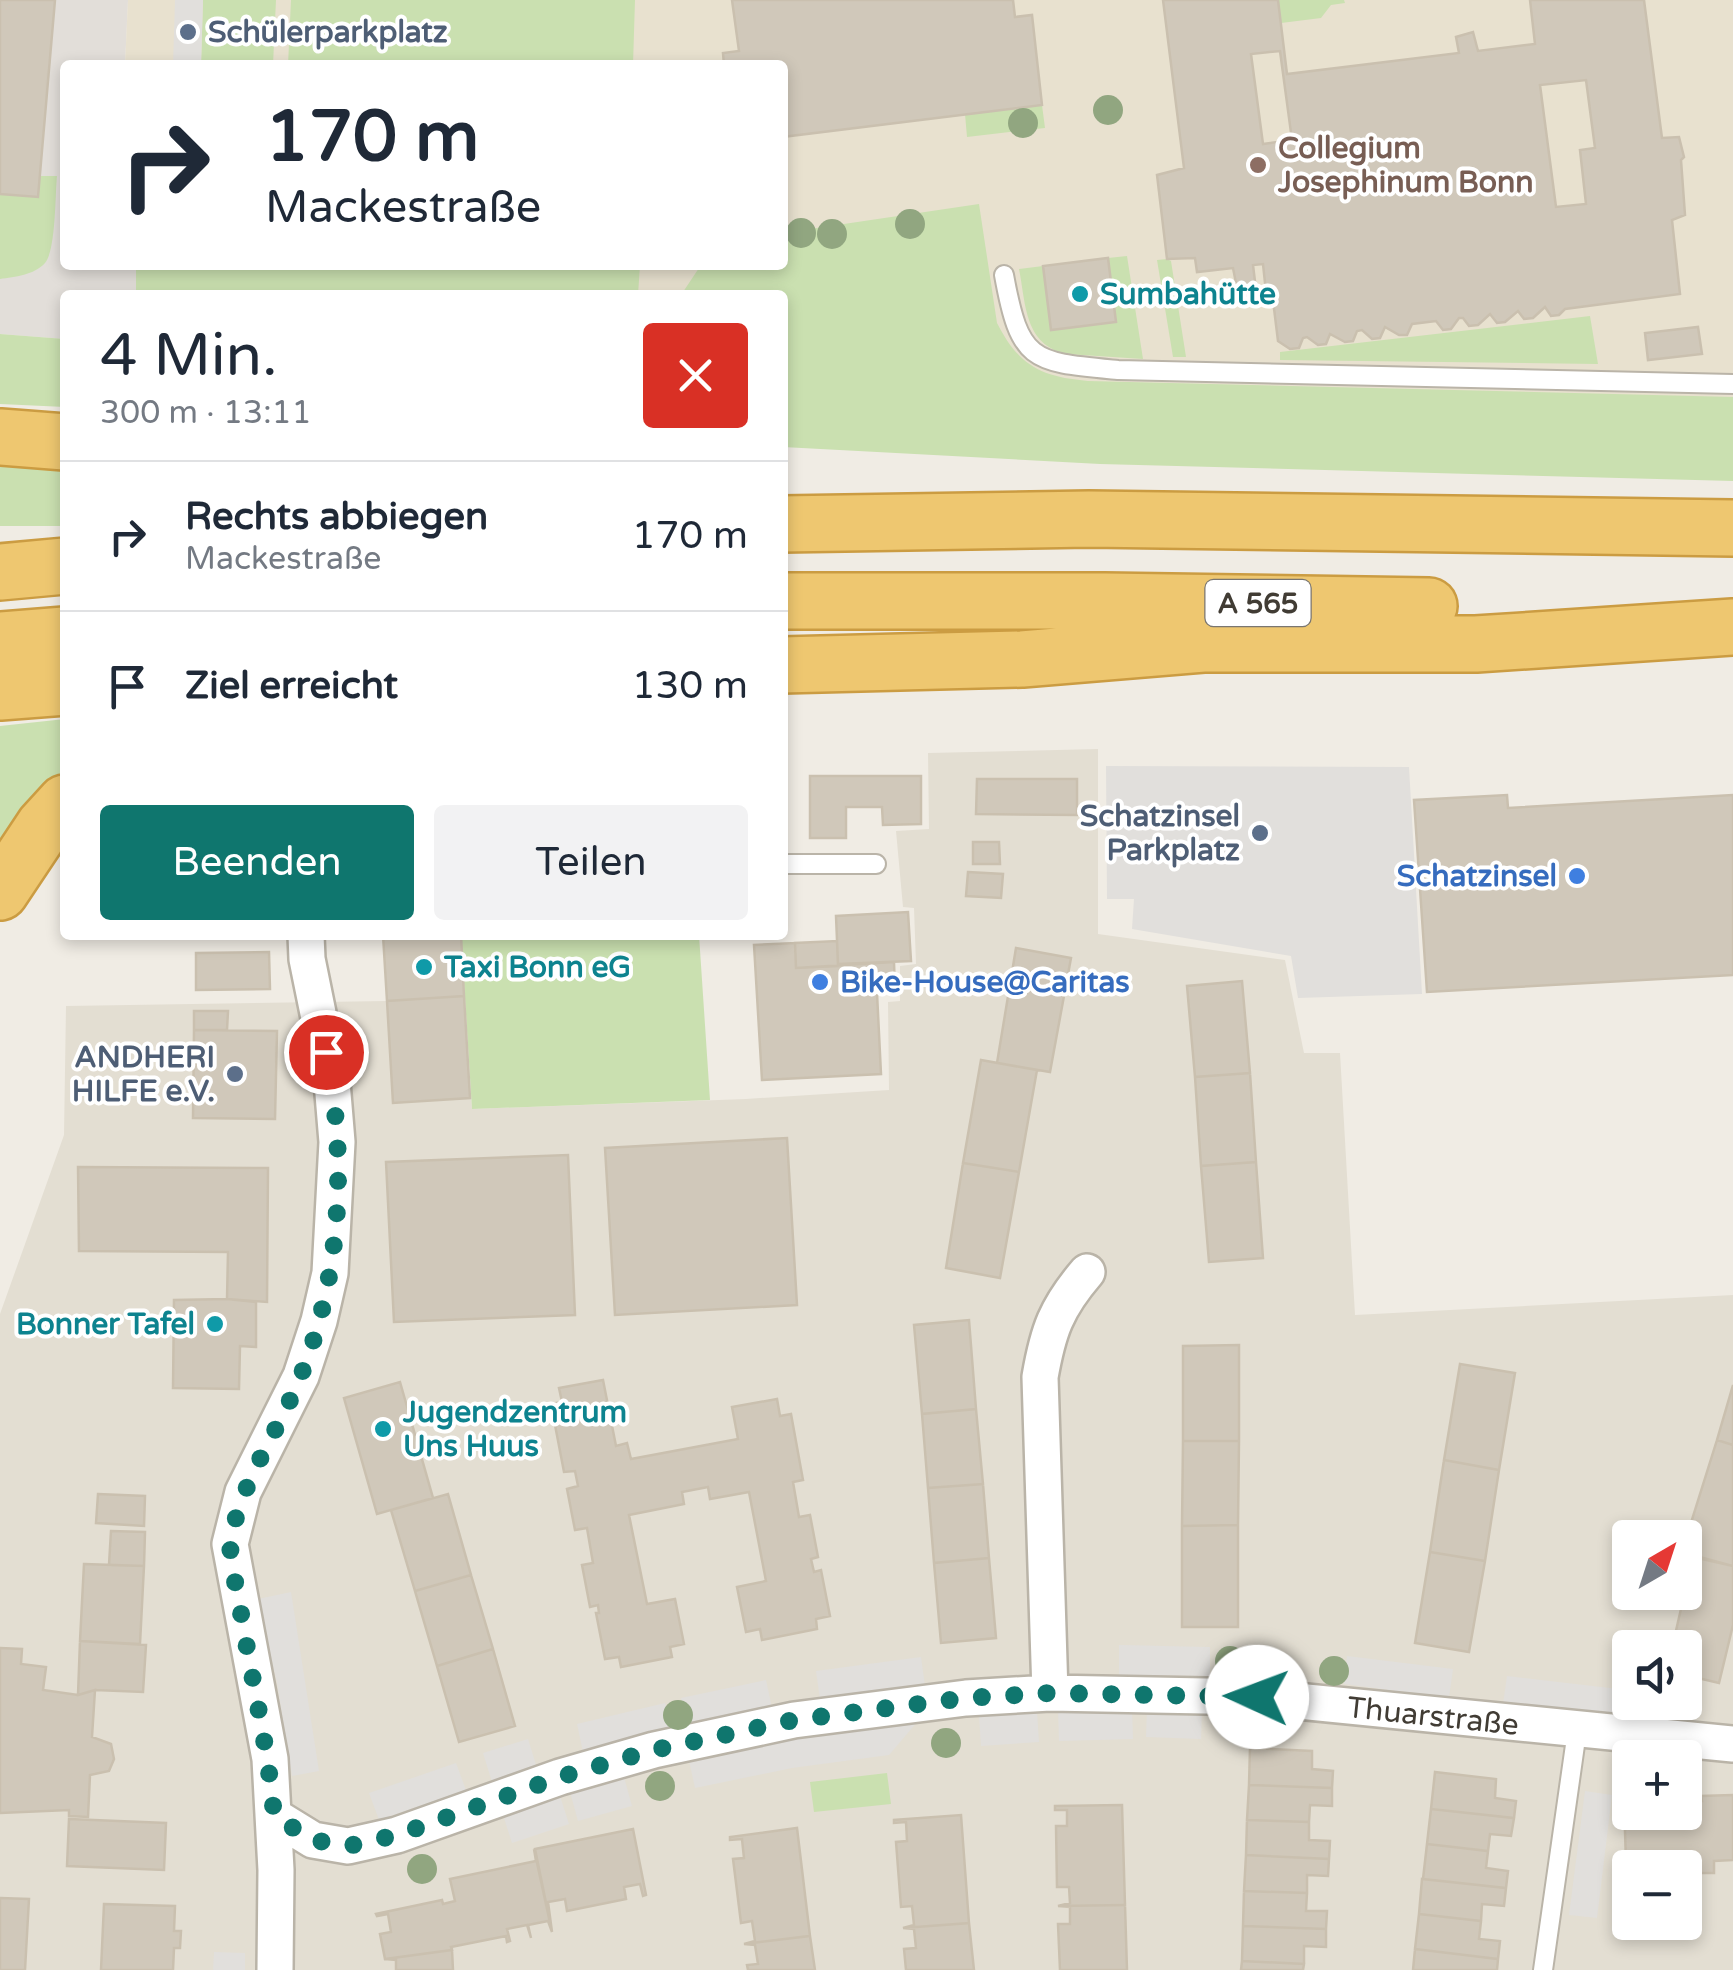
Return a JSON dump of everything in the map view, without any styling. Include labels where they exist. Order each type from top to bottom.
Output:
[{"type":"highway","points":[[0,438],[60,442]]},
{"type":"highway","points":[[788,492],[1089,519]]},
{"type":"highway","points":[[788,524],[1089,519],[1733,528]]},
{"type":"highway","points":[[0,572],[60,566]]},
{"type":"highway","name":"A 565","points":[[788,602],[1105,601],[1733,615]]},
{"type":"highway","points":[[788,665],[1022,659],[1203,644],[1476,644],[1733,628]]},
{"type":"highway","points":[[0,640],[60,635]]},
{"type":"highway","points":[[0,692],[60,687]]},
{"type":"highway","points":[[0,892],[60,809]]},
{"type":"street","points":[[275,1970],[270,1759],[230,1544],[243,1492],[301,1376],[330,1273],[337,1142],[332,1082],[306,940]]},
{"type":"street","points":[[1050,1693],[1040,1377],[1048,1334],[1062,1301],[1087,1272]]},
{"type":"street","name":"Thuarstraße","points":[[274,1816],[313,1840],[348,1846],[397,1835],[560,1777],[654,1750],[794,1720],[966,1698],[1050,1693],[1257,1697],[1733,1744]]},
{"type":"lane","points":[[1004,274],[1016,330],[1030,348],[1059,365],[1118,370],[1733,384]]},
{"type":"lane","points":[[788,864],[876,864]]},
{"type":"lane","points":[[1543,1970],[1577,1731]]},
{"type":"shaded area","points":[[0,0],[128,0],[125,60],[60,60],[60,270],[136,270],[136,290],[60,290],[60,339],[0,334]]},
{"type":"shaded area","name":"Collegium Josephinum Bonn","points":[[128,0],[1733,0],[1733,411],[1004,387],[788,297],[788,290],[136,290],[136,270],[788,270],[788,60],[125,60]]},
{"type":"shaded area","name":"Schülerparkplatz","points":[[175,0],[203,0],[201,60],[173,60]]},
{"type":"shaded area","points":[[1098,749],[1098,934],[1285,960],[1304,1053],[1340,1053],[1355,1315],[1733,1295],[1733,1970],[0,1970],[0,1314],[64,1135],[66,1006],[387,1001],[464,996],[472,1109],[889,1090],[888,1002],[900,1001],[900,966],[916,964],[914,908],[903,907],[896,831],[929,829],[928,753]]},
{"type":"shaded area","name":"Schatzinsel Parkplatz","points":[[1106,766],[1409,767],[1422,994],[1298,998],[1291,956],[1132,929],[1134,899],[1107,899]]},
{"type":"shaded area","points":[[291,1592],[319,1771],[292,1776],[258,1599]]},
{"type":"shaded area","points":[[1119,1645],[1210,1647],[1210,1676],[1119,1675]]},
{"type":"shaded area","points":[[1347,1656],[1453,1669],[1449,1698],[1344,1684]]},
{"type":"shaded area","points":[[921,1657],[925,1686],[820,1699],[816,1671]]},
{"type":"shaded area","points":[[1507,1676],[1612,1688],[1612,1716],[1503,1704]]},
{"type":"shaded area","points":[[766,1680],[772,1708],[688,1728],[681,1698]]},
{"type":"shaded area","points":[[665,1703],[672,1731],[583,1752],[577,1724]]},
{"type":"shaded area","points":[[1132,1708],[1133,1739],[1059,1741],[1058,1710]]},
{"type":"shaded area","points":[[1147,1708],[1202,1710],[1201,1739],[1146,1737]]},
{"type":"shaded area","points":[[1037,1711],[1039,1742],[981,1746],[979,1716]]},
{"type":"shaded area","points":[[918,1721],[889,1755],[792,1768],[695,1788],[689,1761],[789,1740]]},
{"type":"shaded area","points":[[528,1739],[537,1768],[492,1782],[483,1753]]},
{"type":"shaded area","points":[[456,1763],[466,1790],[379,1820],[369,1793]]},
{"type":"shaded area","points":[[624,1777],[632,1806],[578,1821],[570,1792]]},
{"type":"shaded area","points":[[1585,1791],[1612,1795],[1597,1918],[1569,1915]]},
{"type":"shaded area","points":[[560,1796],[569,1824],[512,1843],[503,1815]]},
{"type":"shaded area","points":[[214,1952],[245,1953],[245,1970],[213,1970]]},
{"type":"green space","points":[[203,0],[276,0],[273,60],[201,60]]},
{"type":"green space","points":[[291,0],[635,0],[633,60],[288,60]]},
{"type":"green space","points":[[1278,0],[1345,3],[1331,5],[1321,18],[1281,23]]},
{"type":"green space","points":[[1042,105],[1045,128],[967,137],[965,114]]},
{"type":"green space","points":[[40,176],[57,176],[49,256],[35,270],[0,279],[0,194],[38,197]]},
{"type":"green space","points":[[979,204],[997,323],[1023,359],[1057,376],[1088,381],[1733,397],[1733,481],[1100,464],[788,447],[788,290],[684,290],[698,270],[788,270],[788,232]]},
{"type":"green space","points":[[1127,256],[1143,359],[1067,354],[1042,342],[1026,309],[1019,269],[1043,266],[1051,330],[1115,322],[1108,258]]},
{"type":"green space","points":[[1157,260],[1171,261],[1186,357],[1173,357]]},
{"type":"green space","points":[[136,270],[640,270],[638,290],[136,290]]},
{"type":"green space","points":[[1590,316],[1598,364],[1280,360],[1280,352]]},
{"type":"green space","points":[[0,334],[60,339],[60,407],[0,404]]},
{"type":"green space","points":[[0,455],[60,459],[60,526],[0,526]]},
{"type":"green space","points":[[60,720],[60,787],[0,858],[0,726]]},
{"type":"green space","points":[[461,940],[699,940],[710,1100],[472,1109]]},
{"type":"green space","points":[[887,1773],[891,1804],[814,1812],[810,1782]]},
{"type":"building","points":[[0,0],[55,0],[38,197],[0,194]]},
{"type":"building","points":[[732,0],[1013,0],[1015,17],[1032,15],[1042,105],[788,136],[788,60],[724,60],[723,53],[739,51]]},
{"type":"building","points":[[1163,0],[1278,0],[1287,74],[1459,53],[1456,37],[1473,32],[1478,51],[1535,44],[1530,0],[1644,0],[1662,138],[1679,137],[1684,157],[1681,160],[1685,215],[1672,220],[1680,294],[1565,309],[1551,316],[1545,307],[1533,318],[1524,319],[1518,311],[1505,322],[1497,323],[1490,314],[1478,325],[1469,326],[1459,318],[1451,329],[1443,330],[1436,321],[1412,324],[1407,335],[1385,327],[1380,338],[1372,339],[1362,330],[1357,331],[1353,341],[1345,342],[1330,334],[1326,344],[1318,345],[1307,337],[1299,348],[1290,349],[1278,341],[1272,292],[1266,292],[1263,264],[1253,265],[1257,298],[1240,303],[1233,268],[1197,272],[1195,258],[1167,259],[1157,175],[1184,168]],"holes":[[[1280,51],[1292,140],[1263,144],[1251,54]],[[1586,80],[1595,148],[1580,150],[1586,204],[1556,207],[1540,85]]]},
{"type":"building","name":"Sumbahütte","points":[[1108,258],[1116,322],[1051,330],[1043,266]]},
{"type":"building","points":[[1698,327],[1702,354],[1648,360],[1645,333]]},
{"type":"building","points":[[810,776],[921,776],[921,824],[883,825],[882,807],[846,807],[846,838],[810,838]]},
{"type":"building","points":[[977,779],[1077,779],[1077,815],[976,814]]},
{"type":"building","name":"Schatzinsel","points":[[1507,795],[1508,808],[1733,795],[1733,975],[1427,992],[1414,800]]},
{"type":"building","points":[[973,842],[999,842],[1000,864],[973,864]]},
{"type":"building","points":[[968,872],[1003,874],[1001,898],[966,896]]},
{"type":"building","points":[[908,912],[911,961],[838,964],[836,916]]},
{"type":"building","name":"Taxi Bonn eG","points":[[383,940],[461,940],[464,996],[387,1001]]},
{"type":"building","points":[[837,941],[838,966],[796,968],[795,943]]},
{"type":"building","points":[[795,943],[796,968],[894,962],[895,992],[877,993],[881,1074],[762,1080],[754,945]]},
{"type":"building","points":[[1016,948],[1071,958],[1050,1072],[997,1063]]},
{"type":"building","points":[[269,952],[270,989],[196,990],[196,953]]},
{"type":"building","points":[[1242,981],[1250,1073],[1195,1077],[1187,986]]},
{"type":"building","points":[[464,996],[470,1098],[393,1103],[387,1001]]},
{"type":"building","points":[[194,1011],[228,1011],[227,1030],[194,1030]]},
{"type":"building","name":"ANDHERI HILFE e.V.","points":[[194,1030],[277,1031],[275,1119],[193,1118]]},
{"type":"building","points":[[981,1060],[1037,1070],[1019,1172],[963,1163]]},
{"type":"building","points":[[1250,1073],[1256,1162],[1201,1166],[1195,1077]]},
{"type":"building","points":[[787,1138],[797,1305],[615,1315],[605,1148]]},
{"type":"building","points":[[568,1155],[575,1315],[394,1322],[386,1162]]},
{"type":"building","points":[[1256,1162],[1263,1258],[1209,1262],[1201,1166]]},
{"type":"building","points":[[963,1163],[1019,1172],[1000,1278],[946,1268]]},
{"type":"building","points":[[78,1167],[268,1168],[267,1302],[227,1299],[228,1252],[79,1251]]},
{"type":"building","name":"Bonner Tafel","points":[[174,1300],[256,1302],[256,1347],[240,1346],[239,1389],[173,1388]]},
{"type":"building","points":[[969,1320],[976,1409],[922,1414],[914,1325]]},
{"type":"building","points":[[1239,1345],[1239,1441],[1183,1441],[1183,1346]]},
{"type":"building","points":[[1460,1364],[1515,1373],[1499,1470],[1444,1460]]},
{"type":"building","points":[[603,1380],[616,1446],[627,1443],[631,1459],[738,1439],[732,1407],[777,1399],[780,1416],[791,1414],[803,1480],[793,1482],[799,1517],[810,1515],[818,1557],[811,1559],[814,1572],[821,1570],[830,1616],[816,1619],[817,1629],[762,1640],[760,1629],[746,1632],[737,1587],[766,1581],[749,1492],[710,1499],[708,1487],[682,1492],[684,1504],[629,1515],[647,1604],[675,1599],[684,1644],[670,1647],[672,1657],[621,1667],[619,1657],[605,1659],[596,1613],[598,1605],[590,1607],[582,1565],[593,1563],[587,1528],[575,1530],[567,1489],[578,1486],[575,1471],[564,1472],[551,1404],[562,1402],[559,1388]]},
{"type":"building","name":"Jugendzentrum Uns Huus","points":[[400,1382],[433,1498],[377,1514],[344,1398]]},
{"type":"building","points":[[1733,1385],[1733,1445],[1717,1440]]},
{"type":"building","points":[[976,1409],[983,1484],[928,1488],[922,1414]]},
{"type":"building","points":[[1717,1440],[1733,1445],[1733,1566],[1702,1558],[1702,1520],[1692,1520]]},
{"type":"building","points":[[1183,1441],[1239,1441],[1238,1525],[1182,1526]]},
{"type":"building","points":[[1444,1460],[1499,1470],[1485,1561],[1430,1552]]},
{"type":"building","points":[[983,1484],[989,1558],[934,1563],[928,1488]]},
{"type":"building","points":[[98,1494],[145,1496],[144,1526],[96,1523]]},
{"type":"building","points":[[448,1494],[471,1575],[415,1591],[391,1510]]},
{"type":"building","points":[[1238,1525],[1238,1627],[1182,1627],[1182,1526]]},
{"type":"building","points":[[111,1531],[145,1532],[144,1566],[109,1565]]},
{"type":"building","points":[[1430,1552],[1485,1561],[1469,1652],[1415,1643]]},
{"type":"building","points":[[989,1558],[996,1638],[941,1643],[934,1563]]},
{"type":"building","points":[[1702,1559],[1733,1566],[1733,1625],[1719,1683],[1702,1679],[1702,1630],[1676,1630],[1681,1610],[1702,1610]]},
{"type":"building","points":[[84,1564],[144,1566],[140,1644],[80,1641]]},
{"type":"building","points":[[471,1575],[493,1649],[437,1666],[415,1591]]},
{"type":"building","points":[[80,1641],[146,1645],[143,1692],[95,1690],[78,1695]]},
{"type":"building","points":[[0,1648],[22,1649],[21,1664],[46,1667],[43,1690],[78,1695],[95,1690],[92,1737],[111,1744],[114,1759],[109,1771],[90,1775],[88,1817],[69,1816],[69,1810],[0,1813]]},
{"type":"building","points":[[493,1649],[515,1726],[459,1742],[437,1666]]},
{"type":"building","points":[[1250,1748],[1312,1751],[1312,1769],[1333,1771],[1332,1788],[1249,1785]]},
{"type":"building","points":[[1435,1772],[1496,1779],[1495,1798],[1516,1801],[1514,1818],[1431,1809]]},
{"type":"building","points":[[1249,1785],[1332,1788],[1332,1806],[1310,1805],[1309,1822],[1247,1820]]},
{"type":"building","points":[[1733,1795],[1733,1860],[1714,1861],[1714,1873],[1702,1873],[1702,1850],[1626,1850],[1625,1830],[1702,1830],[1702,1796]]},
{"type":"building","points":[[1122,1805],[1125,1905],[1058,1906],[1070,1903],[1069,1887],[1057,1887],[1056,1826],[1067,1826],[1067,1810],[1055,1810],[1055,1806]]},
{"type":"building","points":[[1431,1809],[1514,1818],[1511,1836],[1490,1834],[1488,1851],[1427,1844]]},
{"type":"building","points":[[961,1815],[969,1923],[903,1928],[914,1925],[912,1906],[901,1907],[896,1842],[907,1841],[906,1822],[894,1820]]},
{"type":"building","points":[[69,1819],[166,1823],[164,1870],[67,1866]]},
{"type":"building","points":[[1247,1820],[1309,1822],[1309,1840],[1330,1841],[1329,1859],[1246,1855]]},
{"type":"building","points":[[797,1828],[810,1936],[744,1944],[755,1941],[752,1921],[741,1923],[733,1859],[744,1858],[742,1839],[730,1837]]},
{"type":"building","points":[[633,1829],[646,1895],[643,1896],[640,1884],[624,1887],[626,1899],[567,1911],[565,1899],[548,1902],[552,1932],[535,1849]]},
{"type":"building","points":[[1427,1844],[1488,1851],[1486,1868],[1508,1871],[1506,1888],[1423,1879]]},
{"type":"building","points":[[534,1849],[552,1932],[548,1921],[528,1925],[531,1938],[527,1925],[507,1929],[507,1942],[506,1936],[451,1947],[452,1950],[385,1959],[380,1934],[391,1932],[388,1914],[376,1914],[442,1900],[443,1904],[455,1901],[450,1879],[536,1861]]},
{"type":"building","points":[[1246,1855],[1329,1859],[1328,1876],[1307,1875],[1307,1893],[1244,1891]]},
{"type":"building","points":[[1422,1879],[1506,1888],[1504,1906],[1482,1904],[1481,1921],[1419,1914]]},
{"type":"building","points":[[1244,1891],[1307,1893],[1306,1911],[1327,1911],[1326,1929],[1243,1926]]},
{"type":"building","points":[[0,1898],[29,1899],[25,1970],[0,1970]]},
{"type":"building","points":[[104,1904],[175,1906],[174,1931],[181,1931],[180,1948],[174,1948],[173,1970],[101,1970]]},
{"type":"building","points":[[1125,1905],[1127,1970],[1060,1970],[1058,1924],[1070,1924],[1070,1907],[1058,1906]]},
{"type":"building","points":[[1419,1914],[1481,1921],[1479,1939],[1500,1941],[1498,1959],[1415,1949]]},
{"type":"building","points":[[969,1923],[974,1970],[906,1970],[904,1949],[916,1948],[914,1929],[903,1928]]},
{"type":"building","points":[[1243,1926],[1326,1929],[1326,1947],[1304,1946],[1304,1964],[1242,1961]]},
{"type":"building","points":[[810,1936],[815,1970],[748,1970],[747,1965],[758,1964],[755,1945],[744,1944]]},
{"type":"building","points":[[1415,1949],[1498,1959],[1497,1970],[1413,1970]]},
{"type":"building","points":[[452,1950],[453,1970],[396,1970],[396,1960],[385,1959]]},
{"type":"building","points":[[1242,1961],[1304,1964],[1303,1970],[1241,1970]]},
{"type":"place","name":"Schülerparkplatz","points":[[188,32]]},
{"type":"place","name":"Collegium Josephinum Bonn","points":[[1258,165]]},
{"type":"place","name":"Sumbahütte","points":[[1080,294]]},
{"type":"place","name":"Schatzinsel Parkplatz","points":[[1260,833]]},
{"type":"place","name":"Schatzinsel","points":[[1577,876]]},
{"type":"place","name":"Taxi Bonn eG","points":[[424,967]]},
{"type":"place","name":"Bike-House@Caritas","points":[[820,982]]},
{"type":"place","name":"ANDHERI HILFE e.V.","points":[[235,1074]]},
{"type":"place","name":"Bonner Tafel","points":[[215,1324]]},
{"type":"place","name":"Jugendzentrum Uns Huus","points":[[383,1429]]},
{"type":"route","points":[[326,1052],[337,1142],[330,1273],[301,1376],[243,1492],[230,1544],[270,1759],[274,1816],[313,1840],[348,1846],[397,1835],[560,1777],[654,1750],[794,1720],[966,1698],[1050,1693],[1257,1697]]}]
